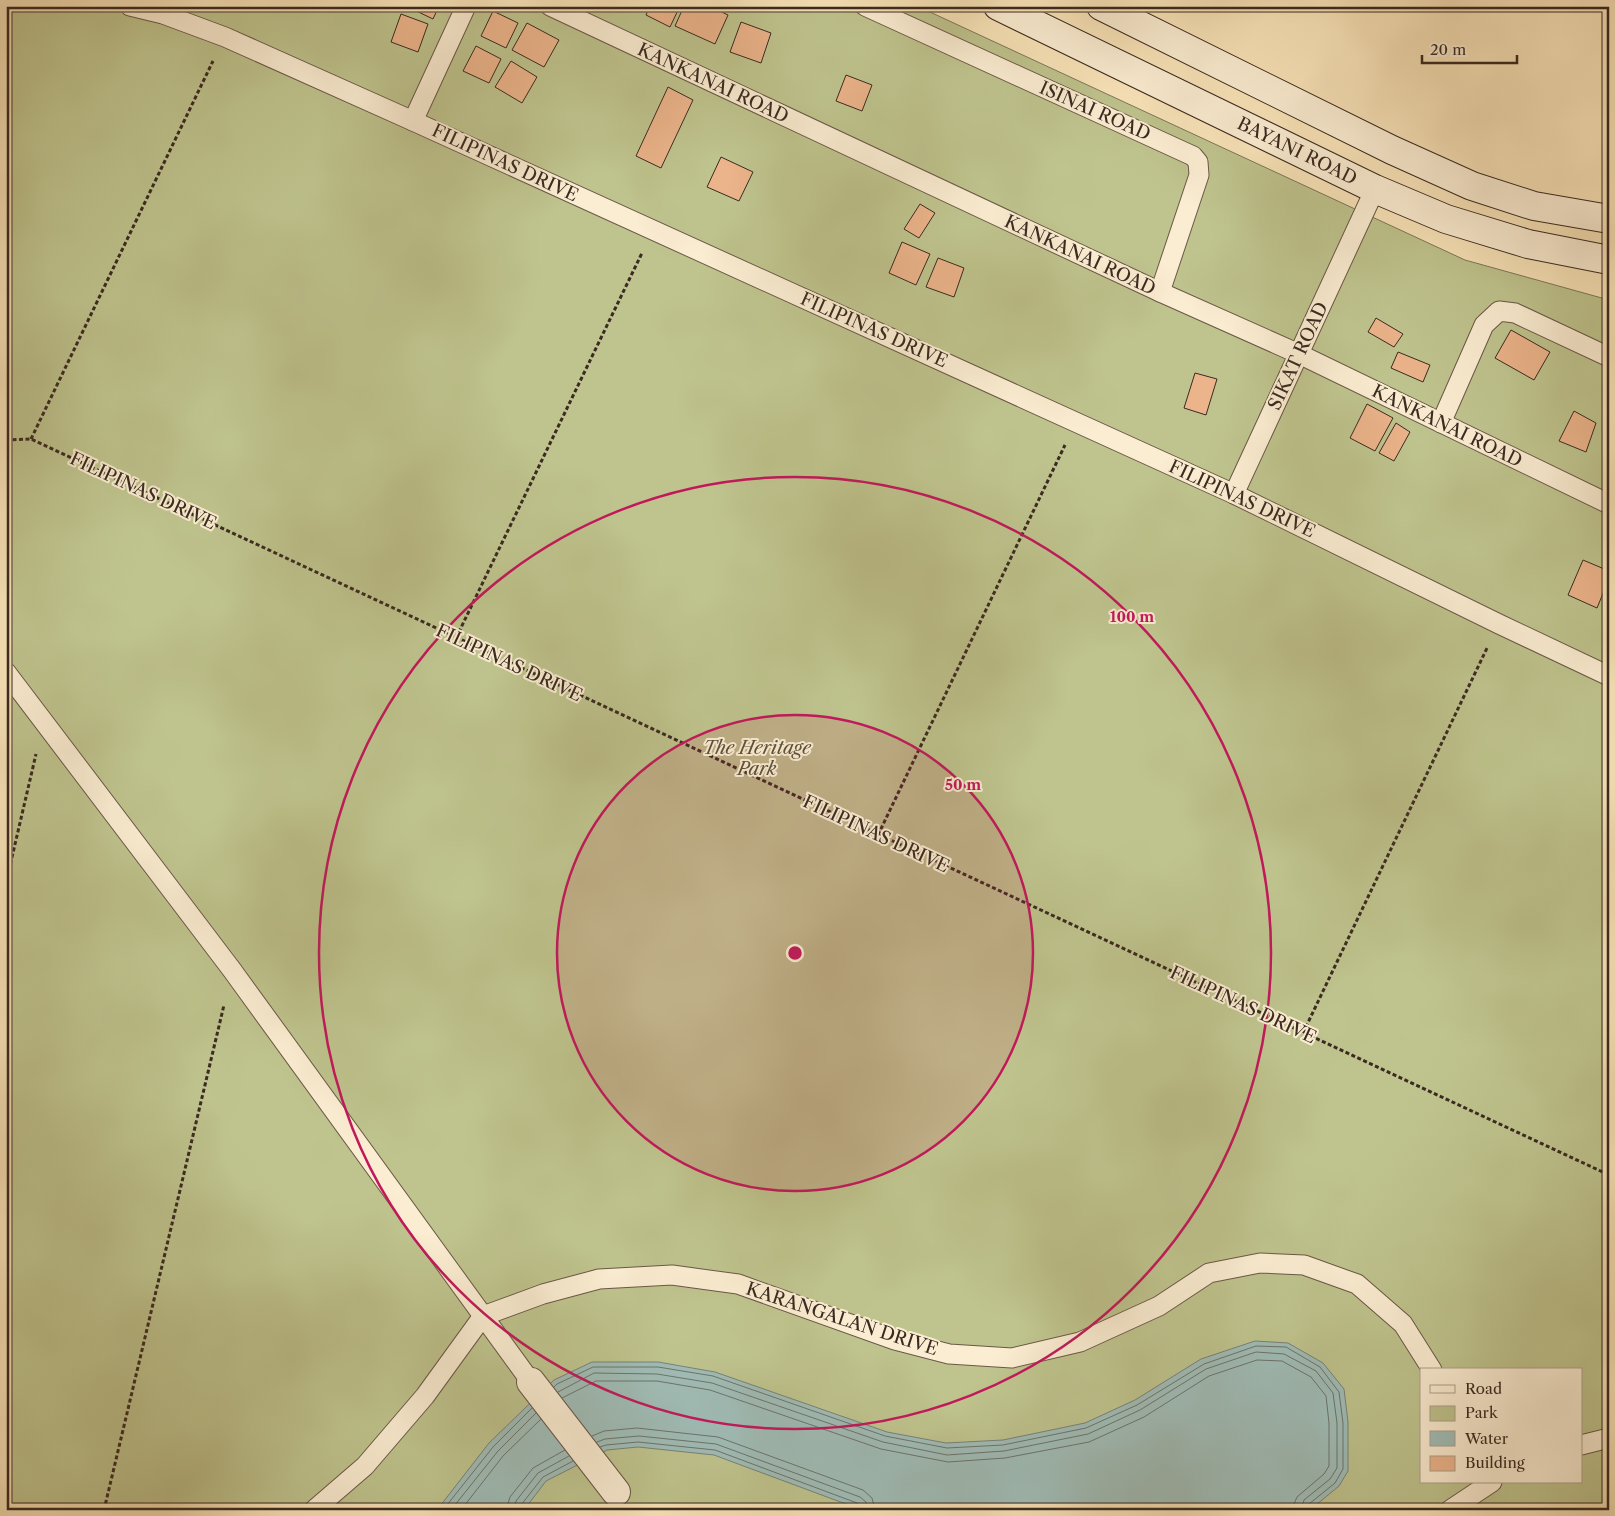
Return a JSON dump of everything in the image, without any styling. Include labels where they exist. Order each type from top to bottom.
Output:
[{"type":"main road","name":"BAYANI ROAD","points":[[998,6],[1375,189],[1446,220],[1528,244],[1609,260]]},
{"type":"main road","points":[[1101,6],[1392,150],[1472,186],[1534,206],[1609,219]]},
{"type":"main road","points":[[1375,189],[1392,150]]},
{"type":"main road","points":[[531,1382],[616,1492]]},
{"type":"lane","name":"FILIPINAS DRIVE","points":[[130,6],[163,14],[225,37],[413,121],[1234,494],[1498,624],[1609,676]]},
{"type":"lane","points":[[413,121],[466,6]]},
{"type":"lane","name":"KANKANAI ROAD","points":[[550,6],[1160,292],[1299,354],[1609,504]]},
{"type":"lane","name":"ISINAI ROAD","points":[[865,6],[1193,156],[1198,162],[1199,175],[1160,292]]},
{"type":"lane","name":"SIKAT ROAD","points":[[1234,494],[1375,189]]},
{"type":"lane","points":[[1441,423],[1484,325],[1499,311],[1514,313],[1609,357]]},
{"type":"lane","points":[[6,672],[232,970],[531,1382]]},
{"type":"lane","name":"KARANGALAN DRIVE","points":[[483,1316],[543,1294],[599,1280],[672,1275],[738,1284],[896,1340],[949,1354],[1012,1358],[1080,1342],[1159,1306],[1209,1273],[1260,1263],[1304,1265],[1356,1284],[1403,1324],[1431,1368]]},
{"type":"lane","points":[[314,1510],[371,1459],[425,1396],[483,1316]]},
{"type":"lane","points":[[1582,1445],[1609,1438]]},
{"type":"lane","points":[[1450,1510],[1489,1484]]},
{"type":"path","points":[[31,439],[225,37]]},
{"type":"path","points":[[456,638],[653,230]]},
{"type":"path","points":[[878,835],[1076,422]]},
{"type":"path","name":"FILIPINAS DRIVE","points":[[6,440],[31,439],[1609,1175]]},
{"type":"path","points":[[1303,1033],[1498,624]]},
{"type":"path","points":[[6,883],[44,722]]},
{"type":"path","points":[[104,1510],[232,970]]},
{"type":"green space","name":"The Heritage Park","points":[[6,6],[917,6],[1465,260],[1609,300],[1609,1510],[6,1510]]},
{"type":"water","points":[[1255,1341],[1288,1343],[1323,1363],[1344,1389],[1348,1422],[1348,1471],[1339,1486],[1310,1510],[862,1510],[714,1455],[638,1447],[607,1450],[546,1481],[524,1510],[437,1510],[489,1443],[554,1380],[592,1362],[658,1362],[715,1372],[887,1432],[946,1443],[1003,1440],[1085,1423],[1135,1400],[1201,1359]]},
{"type":"building","points":[[406,6],[439,6],[433,19]]},
{"type":"building","points":[[650,6],[680,6],[670,27],[646,15]]},
{"type":"building","points":[[684,6],[709,6],[728,15],[715,44],[675,26]]},
{"type":"building","points":[[493,11],[518,23],[506,48],[481,36]]},
{"type":"building","points":[[401,14],[428,24],[418,52],[391,42]]},
{"type":"building","points":[[741,22],[771,33],[761,63],[730,52]]},
{"type":"building","points":[[527,23],[559,40],[544,67],[512,50]]},
{"type":"building","points":[[476,46],[501,59],[489,83],[463,71]]},
{"type":"building","points":[[511,61],[537,77],[522,103],[495,87]]},
{"type":"building","points":[[846,75],[872,85],[862,111],[836,101]]},
{"type":"building","points":[[668,87],[693,100],[661,168],[636,156]]},
{"type":"building","points":[[721,157],[753,172],[739,201],[707,187]]},
{"type":"building","points":[[920,204],[935,213],[919,238],[904,229]]},
{"type":"building","points":[[902,242],[930,254],[916,285],[889,273]]},
{"type":"building","points":[[938,258],[964,268],[954,297],[926,287]]},
{"type":"building","points":[[1376,318],[1403,334],[1394,347],[1368,332]]},
{"type":"building","points":[[1511,330],[1550,352],[1534,380],[1495,358]]},
{"type":"building","points":[[1398,352],[1430,365],[1423,382],[1391,368]]},
{"type":"building","points":[[1195,373],[1217,379],[1206,415],[1184,408]]},
{"type":"building","points":[[1367,404],[1393,418],[1375,451],[1350,438]]},
{"type":"building","points":[[1574,411],[1596,423],[1586,452],[1559,441]]},
{"type":"building","points":[[1396,423],[1410,432],[1394,461],[1379,453]]},
{"type":"building","points":[[1583,560],[1609,571],[1609,579],[1597,608],[1568,595]]}]
